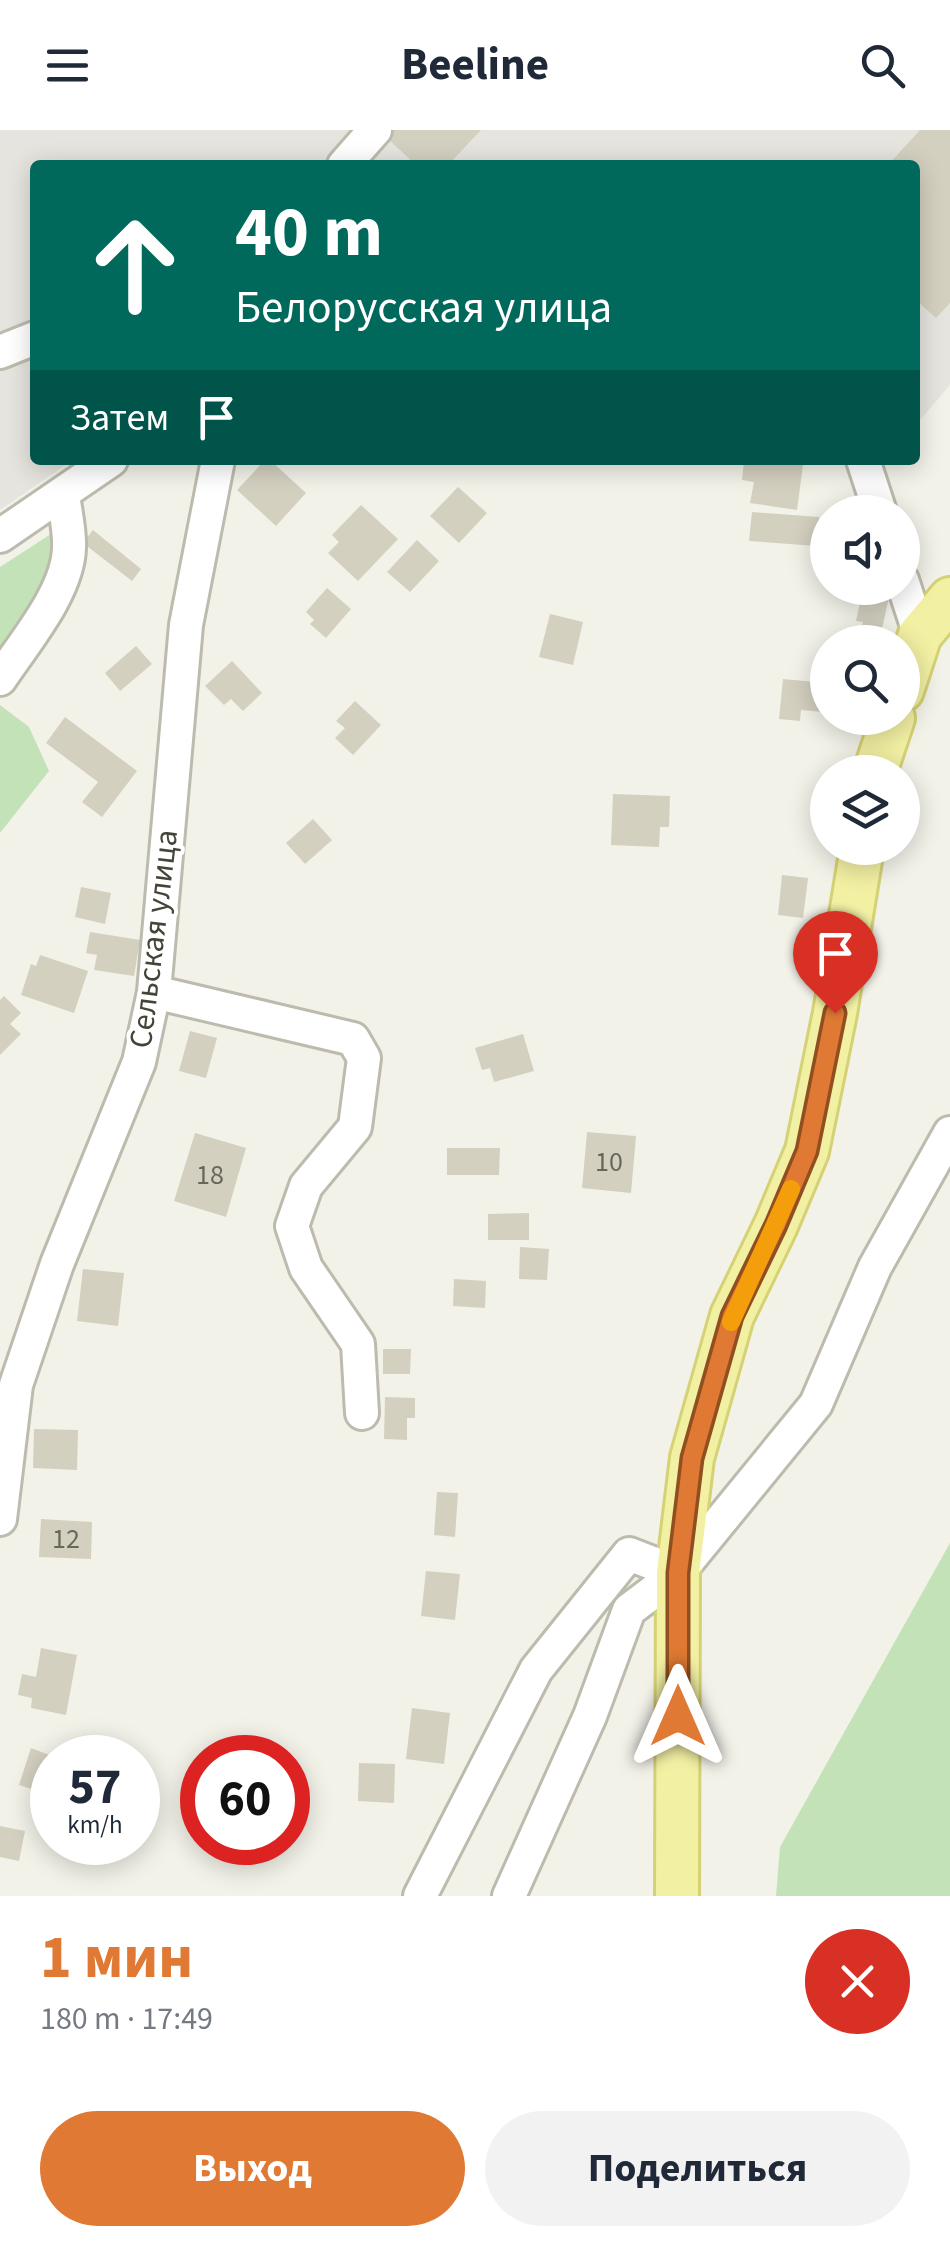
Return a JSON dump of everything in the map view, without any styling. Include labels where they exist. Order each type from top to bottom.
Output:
[{"type":"main road","points":[[920,635],[950,599]]},
{"type":"main road","points":[[677,1896],[678,1573],[692,1458],[732,1316],[807,1151],[859,865]]},
{"type":"street","points":[[348,160],[375,130]]},
{"type":"street","points":[[0,352],[30,340]]},
{"type":"street","points":[[0,536],[104,465]]},
{"type":"street","name":"Сельская улица","points":[[0,1518],[16,1385],[58,1264],[139,1062],[154,992],[186,625],[217,465]]},
{"type":"street","points":[[865,465],[874,495]]},
{"type":"street","points":[[0,679],[58,590],[65,571],[69,550],[63,494]]},
{"type":"street","points":[[154,992],[353,1039],[364,1058],[356,1127],[306,1186],[292,1226],[306,1268],[358,1344],[362,1414]]},
{"type":"street","points":[[509,1896],[590,1716],[629,1610],[678,1573],[816,1404],[875,1267],[950,1132]]},
{"type":"street","points":[[420,1896],[536,1670],[628,1554],[678,1573]]},
{"type":"shaded area","points":[[0,130],[950,130],[950,385],[920,419],[920,160],[30,160],[30,465],[66,465],[0,510]]},
{"type":"green space","points":[[57,530],[52,574],[0,648],[0,567]]},
{"type":"green space","points":[[0,705],[29,727],[49,771],[0,833]]},
{"type":"green space","points":[[950,1543],[950,1896],[776,1896],[780,1847]]},
{"type":"building","points":[[390,130],[481,130],[453,160],[411,160],[385,136]]},
{"type":"building","points":[[920,130],[950,130],[950,303],[936,318],[920,304],[920,160],[893,160]]},
{"type":"building","points":[[260,465],[275,465],[306,493],[276,526],[237,490]]},
{"type":"building","points":[[744,465],[803,465],[797,510],[750,503],[754,482],[742,480]]},
{"type":"building","points":[[458,487],[487,513],[459,543],[430,516]]},
{"type":"building","points":[[361,505],[398,539],[358,581],[328,553],[339,542],[332,535]]},
{"type":"building","points":[[752,512],[810,516],[810,546],[749,541]]},
{"type":"building","points":[[93,530],[141,569],[132,581],[83,543]]},
{"type":"building","points":[[417,540],[439,561],[410,592],[387,572]]},
{"type":"building","points":[[327,588],[351,609],[326,638],[310,624],[314,620],[306,612]]},
{"type":"building","points":[[859,605],[887,605],[883,625],[862,625],[856,621]]},
{"type":"building","points":[[550,614],[583,622],[573,665],[539,657]]},
{"type":"building","points":[[136,646],[152,664],[120,691],[105,673]]},
{"type":"building","points":[[232,661],[262,693],[243,711],[231,699],[224,705],[205,686]]},
{"type":"building","points":[[783,679],[810,682],[810,711],[801,710],[800,721],[779,719]]},
{"type":"building","points":[[355,701],[381,725],[353,755],[335,738],[345,728],[336,721]]},
{"type":"building","points":[[65,717],[137,771],[102,817],[82,802],[98,782],[46,743]]},
{"type":"building","points":[[613,794],[670,796],[669,827],[660,827],[659,847],[611,845]]},
{"type":"building","points":[[313,819],[332,840],[305,864],[286,843]]},
{"type":"building","points":[[782,875],[808,878],[803,918],[778,915]]},
{"type":"building","points":[[81,887],[111,893],[105,924],[75,917]]},
{"type":"building","points":[[90,932],[140,940],[134,976],[94,970],[97,955],[86,953]]},
{"type":"building","points":[[40,955],[88,971],[74,1013],[21,995],[31,964],[36,966]]},
{"type":"building","points":[[4,996],[21,1013],[10,1024],[21,1034],[0,1055],[0,1000]]},
{"type":"building","points":[[190,1031],[217,1038],[206,1078],[179,1071]]},
{"type":"building","points":[[523,1034],[534,1071],[494,1082],[490,1068],[482,1070],[475,1048]]},
{"type":"building","points":[[587,1132],[636,1136],[631,1193],[582,1188]]},
{"type":"building","points":[[195,1133],[246,1148],[226,1217],[174,1201]]},
{"type":"building","points":[[447,1148],[500,1148],[499,1175],[447,1175]]},
{"type":"building","points":[[529,1213],[529,1240],[488,1240],[488,1214]]},
{"type":"building","points":[[520,1247],[549,1249],[547,1280],[519,1279]]},
{"type":"building","points":[[83,1269],[124,1273],[118,1326],[77,1321]]},
{"type":"building","points":[[454,1279],[486,1281],[485,1308],[453,1306]]},
{"type":"building","points":[[383,1349],[411,1349],[410,1374],[383,1374]]},
{"type":"building","points":[[385,1397],[415,1398],[415,1418],[407,1418],[407,1440],[384,1439]]},
{"type":"building","points":[[34,1429],[78,1430],[77,1470],[33,1468]]},
{"type":"building","points":[[437,1492],[458,1493],[455,1537],[434,1535]]},
{"type":"building","points":[[41,1519],[92,1522],[91,1559],[39,1557]]},
{"type":"building","points":[[426,1571],[460,1574],[455,1620],[421,1616]]},
{"type":"building","points":[[41,1648],[77,1655],[66,1715],[31,1708],[32,1698],[18,1695],[22,1674],[36,1677]]},
{"type":"building","points":[[412,1708],[450,1713],[444,1764],[406,1759]]},
{"type":"building","points":[[30,1751],[30,1788],[19,1785]]},
{"type":"building","points":[[359,1763],[395,1764],[394,1803],[358,1801]]},
{"type":"building","points":[[0,1826],[25,1831],[19,1861],[0,1857]]},
{"type":"slow traffic","points":[[731,1322],[791,1189]]},
{"type":"route","points":[[678,1716],[678,1573],[692,1458],[732,1316],[807,1151],[835,1013]]}]
